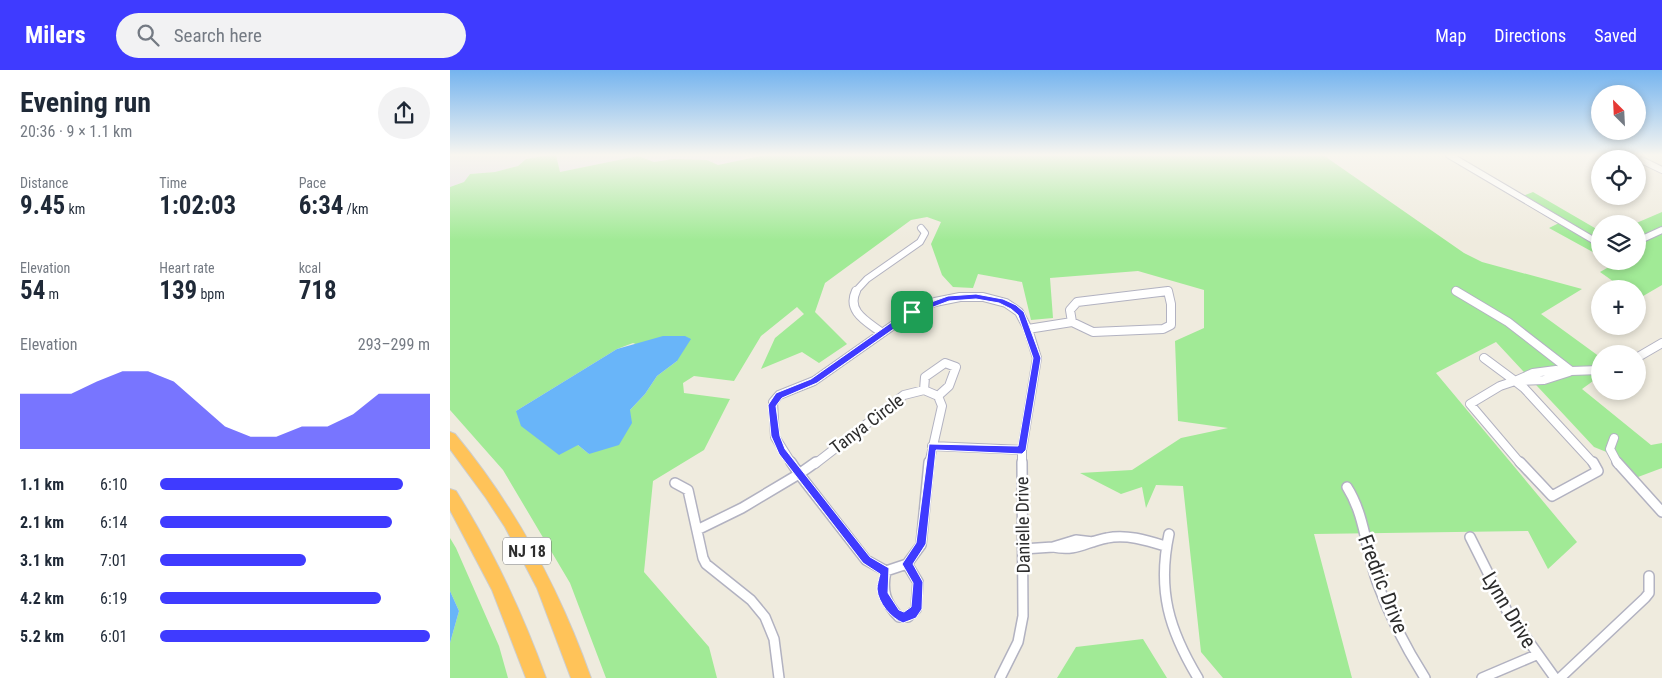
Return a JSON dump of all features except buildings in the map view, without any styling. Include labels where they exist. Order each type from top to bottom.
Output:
[{"type":"highway","name":"NJ 18","points":[[450,438],[483,479],[534,563],[563,628],[581,678]]},
{"type":"highway","name":"NJ 18","points":[[450,496],[498,579],[536,678]]},
{"type":"street","points":[[1496,183],[1591,239]]},
{"type":"street","points":[[882,333],[855,310],[852,302],[853,295],[870,277],[920,242],[924,233],[921,228]]},
{"type":"street","points":[[1646,237],[1662,230]]},
{"type":"street","points":[[1456,291],[1508,322],[1569,370]]},
{"type":"street","points":[[1028,329],[1072,322],[1093,332],[1163,329],[1171,325],[1171,304],[1168,292],[1083,300],[1072,307],[1070,314],[1072,322]]},
{"type":"street","name":"Danielle Drive","points":[[800,473],[777,442],[773,421],[773,402],[779,396],[814,381],[924,306],[948,298],[990,298],[1010,305],[1021,314],[1037,358],[1022,450],[1024,604],[1021,629],[1012,657],[1000,678]]},
{"type":"street","points":[[1646,352],[1662,343]]},
{"type":"street","points":[[1484,358],[1515,381],[1524,388],[1598,471],[1552,496],[1518,461],[1470,404],[1500,386],[1515,381],[1521,377],[1559,369],[1591,370]]},
{"type":"street","points":[[800,473],[866,560],[886,571],[907,564],[921,544],[932,446],[942,406],[938,396],[949,386],[956,367],[945,363],[925,377],[924,390]]},
{"type":"street","name":"Tanya Circle","points":[[697,530],[743,508],[800,473],[833,451],[904,395],[924,390],[938,396]]},
{"type":"street","points":[[1614,438],[1610,449],[1617,462],[1662,512]]},
{"type":"street","points":[[932,446],[1022,450]]},
{"type":"street","points":[[676,483],[688,490],[706,564],[754,604],[766,619],[772,636],[779,678]]},
{"type":"street","name":"Fredric Drive","points":[[1347,487],[1357,507],[1369,556],[1386,603],[1425,678]]},
{"type":"street","points":[[1169,534],[1165,546],[1162,583],[1166,610],[1176,640],[1198,678]]},
{"type":"street","points":[[1023,549],[1054,547],[1072,551],[1093,542],[1112,537],[1130,537],[1165,546]]},
{"type":"street","name":"Lynn Drive","points":[[1470,537],[1498,598],[1536,655],[1555,678]]},
{"type":"street","points":[[886,571],[882,589],[884,595],[899,617],[908,617],[916,609],[918,582],[907,564]]},
{"type":"street","points":[[1560,678],[1645,598],[1649,593],[1649,576]]},
{"type":"street","points":[[1482,678],[1536,655]]},
{"type":"shaded area","points":[[450,183],[460,183],[450,187]]},
{"type":"green space","points":[[460,183],[1364,183],[1464,253],[1482,262],[1582,289],[1541,314],[1591,350],[1591,382],[1582,389],[1591,396],[1591,400],[1596,400],[1651,445],[1662,443],[1662,468],[1630,480],[1609,453],[1594,447],[1496,342],[1436,373],[1577,542],[1548,569],[1528,531],[1314,534],[1352,678],[1223,678],[1201,652],[1183,486],[1156,485],[1146,508],[1142,487],[1121,494],[1080,473],[1132,470],[1181,438],[1228,428],[1178,421],[1175,341],[1204,328],[1204,290],[1138,271],[1050,278],[1053,318],[1031,320],[1022,282],[978,274],[973,288],[953,287],[942,275],[931,244],[941,222],[927,217],[911,220],[825,283],[815,312],[847,344],[819,363],[802,352],[761,369],[775,338],[804,314],[797,307],[761,336],[734,381],[694,376],[683,383],[684,393],[730,399],[704,450],[653,481],[644,572],[709,647],[717,678],[606,678],[570,583],[503,470],[450,410],[450,187]],"holes":[[[633,343],[677,361],[657,376],[645,394],[589,454],[578,445],[516,411],[617,349]]]},
{"type":"green space","points":[[1533,192],[1591,226],[1591,251],[1549,228],[1561,222],[1520,197]]},
{"type":"green space","points":[[1662,212],[1662,285],[1646,294],[1646,280],[1611,280],[1600,272],[1604,270],[1646,270],[1646,219]]},
{"type":"green space","points":[[450,538],[499,646],[508,678],[450,678],[450,643],[459,611],[450,591]]},
{"type":"green space","points":[[1143,639],[1167,678],[1057,678],[1076,647]]},
{"type":"water","points":[[663,336],[685,336],[691,339],[677,361],[657,376],[645,394],[630,410],[632,423],[619,445],[589,454],[578,445],[559,455],[521,426],[516,411],[617,349]]},
{"type":"water","points":[[450,591],[459,611],[450,643]]},
{"type":"route","points":[[976,297],[1000,301],[1014,307],[1025,320],[1037,358],[1022,450],[932,446],[921,544],[916,554],[907,564],[916,575],[918,582],[916,609],[908,617],[903,618],[896,614],[884,595],[882,585],[886,571],[866,560],[779,447],[773,421],[772,405],[779,396],[814,381],[912,312],[948,298],[976,297]]}]
